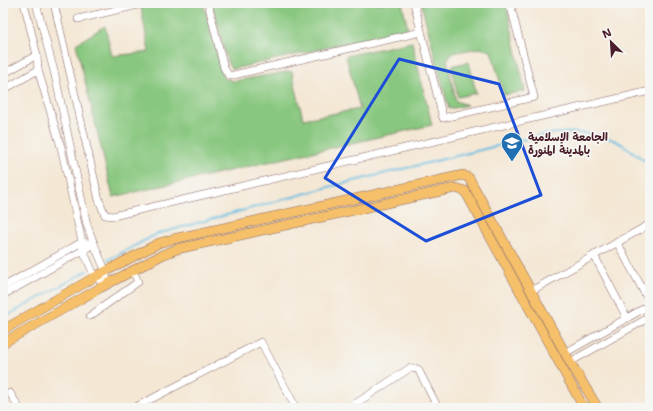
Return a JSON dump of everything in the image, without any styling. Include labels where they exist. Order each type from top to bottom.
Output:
[{"type":"main road","points":[[3,330],[95,277],[159,243],[463,175],[470,178],[570,362],[598,408]]},
{"type":"main road","points":[[3,343],[133,270],[177,249],[454,188],[466,191],[584,408]]},
{"type":"street","points":[[24,3],[37,55],[38,70],[61,147],[83,250],[95,277],[107,285]]},
{"type":"street","points":[[36,3],[55,75],[87,224],[106,272],[107,285]]},
{"type":"street","points":[[54,3],[99,200],[105,215],[114,216],[650,91]]},
{"type":"street","points":[[78,19],[146,3]]},
{"type":"street","points":[[208,3],[224,68],[229,76],[421,32]]},
{"type":"street","points":[[414,3],[443,118],[534,97],[510,3]]},
{"type":"street","points":[[3,74],[37,55]]},
{"type":"street","points":[[3,90],[38,70]]},
{"type":"street","points":[[531,291],[650,224]]},
{"type":"street","points":[[3,287],[82,242],[94,244]]},
{"type":"street","points":[[565,353],[650,304],[617,242]]},
{"type":"street","points":[[3,295],[94,244]]},
{"type":"street","points":[[594,256],[627,318]]},
{"type":"street","points":[[90,316],[138,282],[133,270]]},
{"type":"street","points":[[570,362],[650,317]]},
{"type":"street","points":[[134,408],[261,342],[296,408]]},
{"type":"street","points":[[349,408],[410,368],[418,370],[438,408]]},
{"type":"street","points":[[10,393],[17,407]]},
{"type":"highlighted area","points":[[399,59],[499,84],[541,195],[426,241],[325,178]]},
{"type":"green space","points":[[155,3],[203,3],[224,78],[234,81],[292,71],[303,119],[360,109],[346,56],[412,42],[432,125],[113,197],[76,44],[105,26],[112,56],[149,52],[141,7]]},
{"type":"green space","points":[[212,3],[332,3],[333,5],[344,3],[402,3],[408,29],[233,69],[228,64]]},
{"type":"green space","points":[[421,3],[503,3],[507,8],[525,91],[504,95],[491,51],[479,48],[452,53],[447,60],[456,101],[467,105],[449,109]]},
{"type":"green space","points":[[469,62],[476,93],[458,97],[451,66]]},
{"type":"waterway","points":[[108,260],[157,234],[325,188],[542,135],[561,133],[598,135],[616,141],[625,146],[650,165]]},
{"type":"waterway","points":[[3,318],[87,271]]},
{"type":"place","name":"الجامعة الإسلامية بالمدينة المنورة","points":[[512,162]]}]
